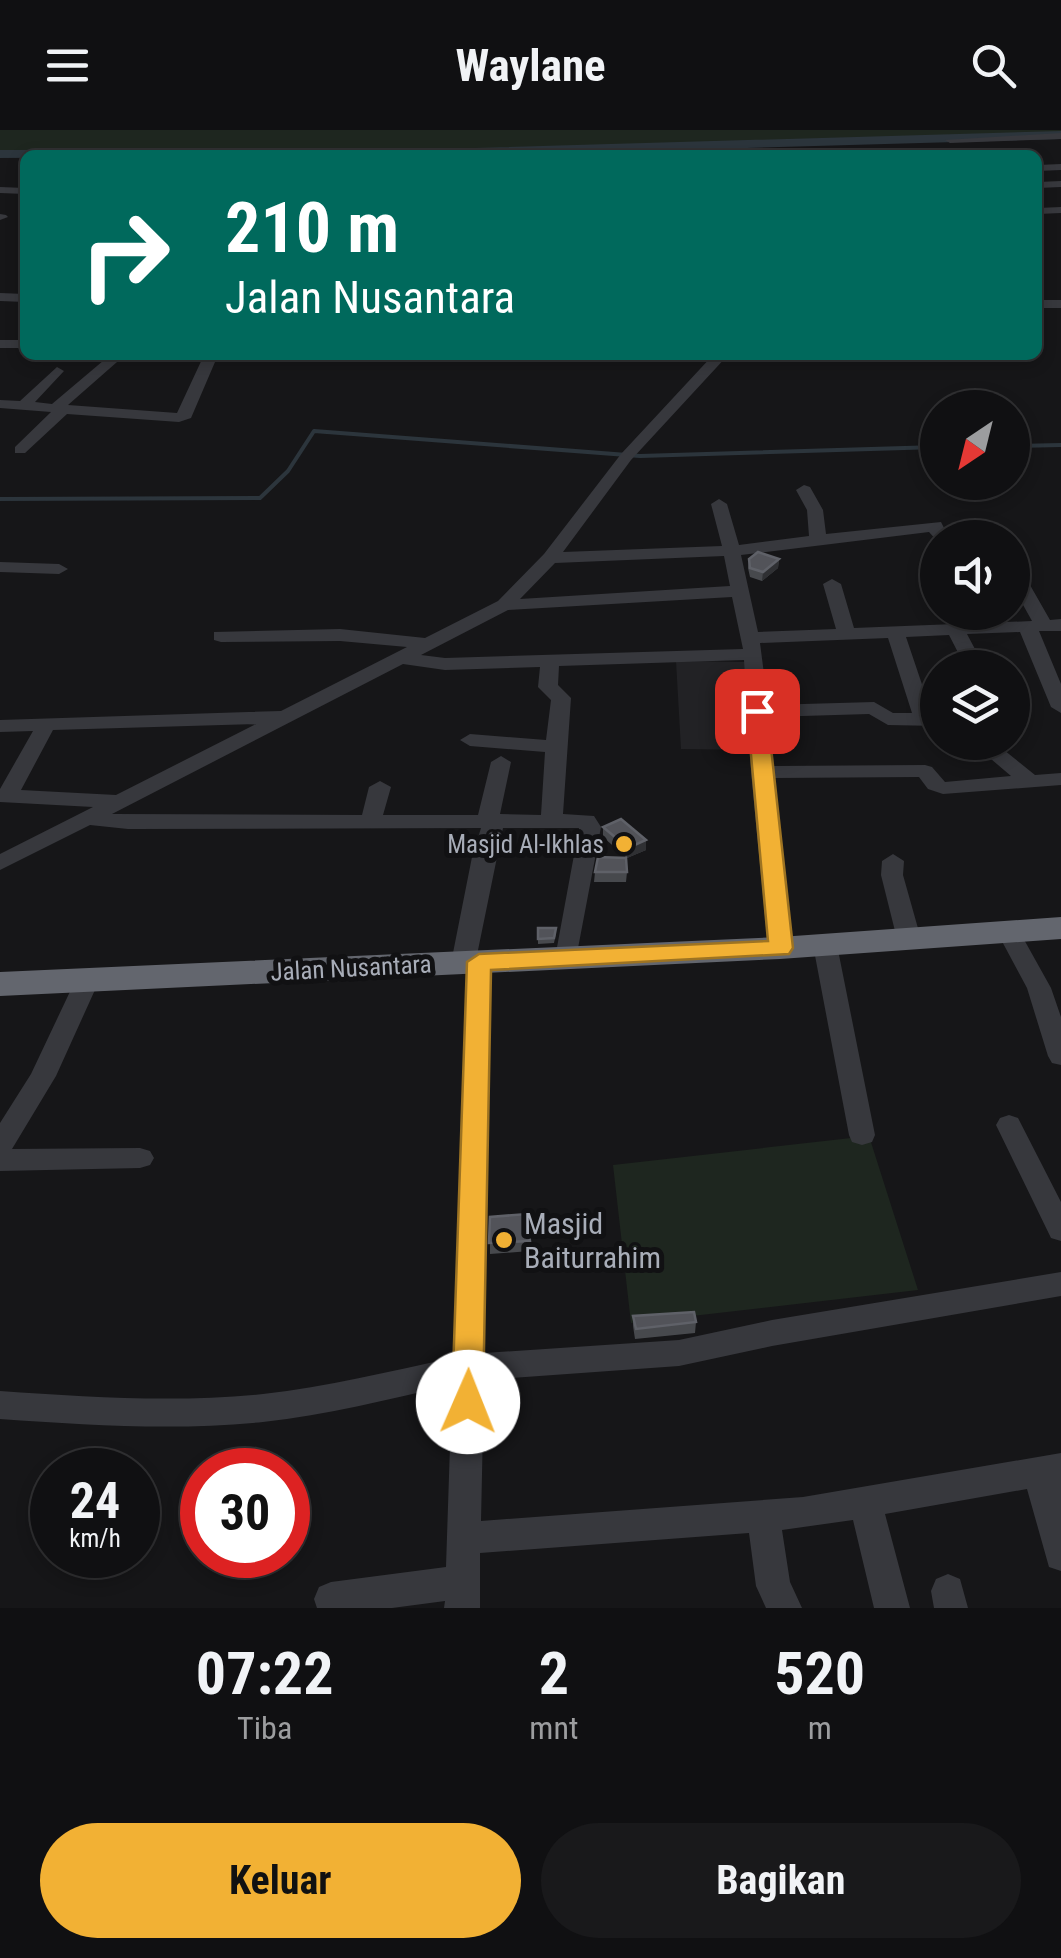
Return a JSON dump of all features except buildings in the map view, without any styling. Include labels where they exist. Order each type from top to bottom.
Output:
[{"type":"highway","name":"Jalan Nusantara","points":[[0,984],[780,948],[1061,928]]},
{"type":"street","points":[[962,150],[951,140],[1061,136]]},
{"type":"street","points":[[20,450],[113,360]]},
{"type":"street","points":[[0,404],[178,418],[186,415],[209,360]]},
{"type":"street","points":[[0,863],[504,605],[550,558],[628,455],[716,360]]},
{"type":"street","points":[[22,406],[58,371]]},
{"type":"street","points":[[804,490],[815,510],[818,540]]},
{"type":"street","points":[[719,504],[752,646],[780,948]]},
{"type":"street","points":[[550,558],[732,551],[772,539],[818,540],[920,528]]},
{"type":"street","points":[[0,567],[59,569]]},
{"type":"street","points":[[832,584],[847,634]]},
{"type":"street","points":[[504,605],[741,591]]},
{"type":"street","points":[[1030,601],[1044,625],[1061,707]]},
{"type":"street","points":[[400,658],[445,664],[550,662],[752,646],[847,634],[956,630],[967,650]]},
{"type":"street","points":[[896,632],[920,692]]},
{"type":"street","points":[[220,636],[340,635],[430,644]]},
{"type":"street","points":[[550,662],[548,688],[561,698],[552,818]]},
{"type":"street","points":[[757,711],[874,708],[888,720],[920,719]]},
{"type":"street","points":[[0,726],[290,716]]},
{"type":"street","points":[[46,725],[3,796],[122,802]]},
{"type":"street","points":[[470,740],[555,746]]},
{"type":"street","points":[[1004,760],[1031,782]]},
{"type":"street","points":[[331,1598],[462,1595],[471,962],[483,858],[501,762]]},
{"type":"street","points":[[762,772],[926,771],[935,785],[943,788],[1061,779]]},
{"type":"street","points":[[371,820],[380,787]]},
{"type":"street","points":[[91,818],[128,822],[576,818],[590,826],[567,958]]},
{"type":"street","points":[[0,847],[25,850]]},
{"type":"street","points":[[893,861],[892,876],[909,939]]},
{"type":"street","points":[[1009,932],[1039,988],[1061,1056]]},
{"type":"street","points":[[824,945],[862,1134]]},
{"type":"street","points":[[0,1146],[44,1076],[87,981]]},
{"type":"street","points":[[1009,1124],[1061,1230]]},
{"type":"street","points":[[0,1160],[140,1158]]},
{"type":"street","points":[[0,1404],[126,1413],[207,1413],[326,1399],[468,1368],[679,1353],[772,1332],[1061,1284]]},
{"type":"street","points":[[464,1538],[763,1516],[1050,1470],[1061,1555]]},
{"type":"street","points":[[866,1502],[892,1608]]},
{"type":"street","points":[[763,1516],[774,1590],[785,1608]]},
{"type":"shaded area","points":[[0,130],[1061,130],[1061,134],[595,150],[0,151]]},
{"type":"shaded area","points":[[676,661],[745,662],[754,750],[681,749]]},
{"type":"shaded area","points":[[869,1136],[918,1290],[631,1323],[613,1165]]},
{"type":"waterway","points":[[543,150],[1061,135]]},
{"type":"waterway","points":[[0,154],[20,154]]},
{"type":"waterway","points":[[0,499],[260,498],[288,471],[314,431],[640,456],[920,448]]},
{"type":"waterway","points":[[1030,446],[1061,445]]},
{"type":"place","name":"Masjid Al-Ikhlas","points":[[624,844]]},
{"type":"place","name":"Masjid Baiturrahim","points":[[504,1240]]},
{"type":"route","points":[[468,1402],[479,962],[780,948],[757,711]]}]
